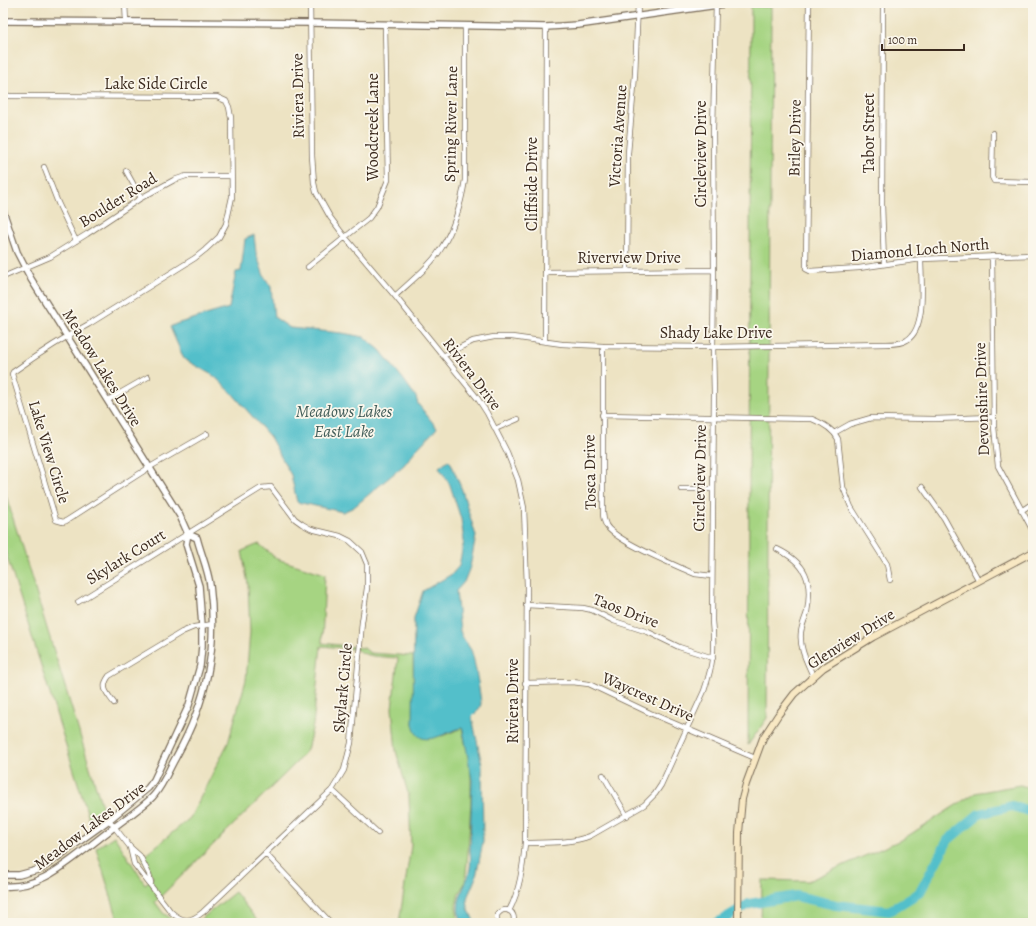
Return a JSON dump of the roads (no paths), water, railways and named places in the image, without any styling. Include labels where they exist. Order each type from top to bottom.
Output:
[{"type":"main road","name":"Glenview Drive","points":[[738,923],[739,833],[742,799],[763,738],[794,694],[823,668],[873,637],[1033,552]]},
{"type":"street","points":[[125,3],[126,22]]},
{"type":"street","name":"Riviera Drive","points":[[310,3],[312,156],[316,192],[345,237],[395,296],[478,399],[507,452],[518,480],[524,508],[526,527],[524,861],[515,901],[509,910],[498,912],[496,918],[497,923]]},
{"type":"street","name":"Victoria Avenue","points":[[627,271],[628,153],[635,75],[638,3]]},
{"type":"street","points":[[3,21],[310,23],[546,27],[578,25],[731,3]]},
{"type":"street","name":"Briley Drive","points":[[809,3],[806,269],[810,271]]},
{"type":"street","name":"Tabor Street","points":[[883,3],[882,204],[884,264]]},
{"type":"street","name":"Circleview Drive","points":[[525,843],[567,842],[582,839],[627,816],[644,805],[661,784],[687,729],[704,692],[713,658],[713,130],[716,4]]},
{"type":"street","name":"Woodcreek Lane","points":[[308,267],[369,218],[377,207],[388,180],[386,25]]},
{"type":"street","name":"Spring River Lane","points":[[395,296],[430,263],[442,248],[452,229],[462,198],[465,180],[465,26]]},
{"type":"street","name":"Cliffside Drive","points":[[545,342],[546,27]]},
{"type":"street","name":"Lake Side Circle","points":[[3,96],[217,97],[228,104],[231,118],[232,197],[226,224],[218,237],[205,250],[67,336]]},
{"type":"street","points":[[993,133],[992,177],[994,181],[1033,182]]},
{"type":"street","points":[[44,167],[58,203],[76,241]]},
{"type":"street","points":[[126,171],[141,198]]},
{"type":"street","name":"Boulder Road","points":[[3,277],[50,257],[141,198],[174,180],[186,176],[231,176]]},
{"type":"street","name":"Meadow Lakes Drive","points":[[3,212],[17,252],[25,268],[180,516],[188,534],[186,544],[199,586],[202,626],[200,666],[195,684],[188,705],[167,752],[148,788],[109,820],[40,870],[19,875],[3,875]]},
{"type":"street","name":"Diamond Loch North","points":[[810,271],[852,268],[921,259],[1033,255]]},
{"type":"street","name":"Devonshire Drive","points":[[992,256],[994,417],[996,453],[998,466],[1033,531]]},
{"type":"street","name":"Shady Lake Drive","points":[[443,356],[481,339],[512,337],[562,344],[602,346],[713,347],[886,344],[906,341],[914,334],[921,311],[921,259]]},
{"type":"street","name":"Riverview Drive","points":[[545,272],[714,270]]},
{"type":"street","name":"Lake View Circle","points":[[67,336],[48,350],[37,354],[12,374],[56,520],[63,522],[150,467]]},
{"type":"street","name":"Tosca Drive","points":[[602,346],[603,512],[606,525],[612,532],[628,542],[688,571],[695,574],[712,576]]},
{"type":"street","points":[[108,400],[148,378]]},
{"type":"street","points":[[602,415],[812,419],[826,426],[838,439],[842,487],[851,506],[887,564],[890,580]]},
{"type":"street","points":[[834,433],[850,424],[871,418],[934,419],[994,417]]},
{"type":"street","points":[[495,429],[518,419]]},
{"type":"street","points":[[150,467],[207,434]]},
{"type":"street","name":"Skylark Circle","points":[[130,847],[134,864],[171,912],[177,918],[188,920],[194,918],[203,912],[332,790],[344,770],[351,743],[362,622],[367,588],[367,564],[362,552],[355,544],[340,536],[302,524],[288,511],[271,488],[267,487],[261,488],[188,534]]},
{"type":"street","points":[[922,487],[944,518],[979,581]]},
{"type":"street","points":[[681,489],[713,489]]},
{"type":"street","points":[[1021,511],[1033,503]]},
{"type":"street","name":"Meadow Lakes Drive","points":[[3,886],[17,887],[43,879],[59,869],[155,795],[182,746],[198,708],[210,668],[213,624],[210,584],[207,571],[196,538],[188,534]]},
{"type":"street","name":"Skylark Court","points":[[78,602],[188,534]]},
{"type":"street","points":[[777,549],[795,559],[802,566],[806,576],[808,593],[807,611],[801,632],[801,641],[805,659],[813,676]]},
{"type":"street","name":"Taos Drive","points":[[526,605],[583,608],[592,610],[614,620],[648,632],[679,647],[713,658]]},
{"type":"street","points":[[114,703],[104,685],[109,676],[182,632],[213,624]]},
{"type":"street","name":"Waycrest Drive","points":[[525,683],[572,682],[589,684],[755,758]]},
{"type":"street","points":[[602,775],[627,816]]},
{"type":"street","points":[[332,790],[378,834]]},
{"type":"street","name":"Skylark Circle","points":[[109,820],[130,847],[140,856],[149,874],[152,887]]},
{"type":"street","points":[[264,853],[331,923]]},
{"type":"street","points":[[509,910],[514,916],[513,923]]},
{"type":"water","name":"Meadows Lakes East Lake","points":[[254,235],[256,253],[264,276],[271,287],[274,317],[290,328],[342,333],[364,337],[380,350],[404,380],[416,397],[418,404],[437,428],[404,465],[354,507],[343,512],[297,502],[291,475],[270,437],[232,393],[214,376],[184,359],[170,327],[229,308],[236,272],[241,271],[245,239]]},
{"type":"water","points":[[448,460],[451,463],[462,490],[476,536],[470,567],[464,582],[456,591],[460,631],[471,650],[481,704],[479,710],[472,717],[482,765],[483,842],[476,877],[467,898],[468,908],[473,919],[477,923],[464,923],[458,911],[458,904],[469,873],[471,862],[472,780],[463,730],[462,728],[441,736],[426,739],[416,733],[413,724],[414,618],[423,591],[452,574],[459,566],[464,541],[461,519],[450,485],[439,467]]},
{"type":"waterway","points":[[717,923],[749,904],[796,896],[836,905],[889,911],[920,892],[948,840],[979,814],[1012,806],[1033,812]]}]
